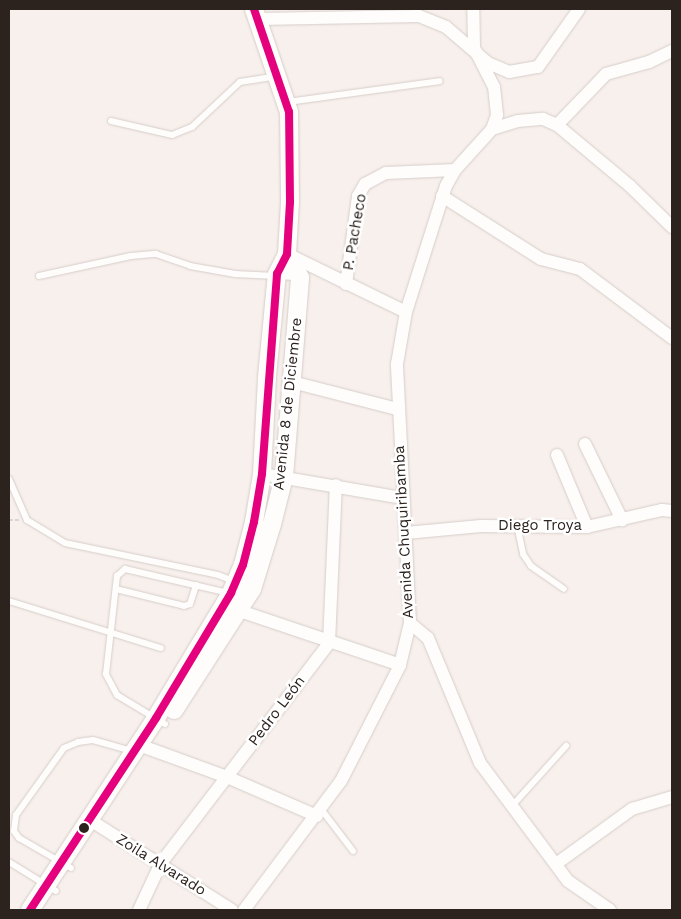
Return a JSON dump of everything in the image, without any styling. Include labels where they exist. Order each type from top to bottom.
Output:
[{"type":"main road","name":"Avenida 8 de Diciembre","points":[[238,597],[262,474],[267,377],[277,274],[287,254],[290,185],[286,103],[257,14]]},
{"type":"main road","points":[[287,254],[300,278]]},
{"type":"main road","name":"Avenida 8 de Diciembre","points":[[30,910],[51,889],[67,865],[161,721],[265,553],[284,478],[300,278]]},
{"type":"main road","name":"Avenida 8 de Diciembre","points":[[43,910],[51,889]]},
{"type":"street","points":[[473,9],[474,48],[494,87],[496,116],[492,129]]},
{"type":"street","points":[[257,14],[420,16],[446,26],[474,48],[488,63],[509,72],[530,70],[543,62],[579,9]]},
{"type":"street","points":[[558,125],[606,74],[649,62],[672,51]]},
{"type":"street","points":[[492,129],[518,121],[543,119],[558,125],[630,186],[672,228]]},
{"type":"street","name":"Avenida Chuquiribamba","points":[[244,910],[319,813],[341,780],[400,665],[410,623],[397,409],[397,364],[406,312],[442,196],[455,170],[492,129]]},
{"type":"street","name":"P. Pacheco","points":[[346,284],[358,196],[365,184],[386,173],[455,170]]},
{"type":"street","points":[[442,196],[541,259],[580,269],[672,338]]},
{"type":"street","points":[[287,254],[406,312]]},
{"type":"street","points":[[292,382],[397,409]]},
{"type":"street","points":[[585,444],[622,520]]},
{"type":"street","points":[[557,455],[587,527]]},
{"type":"street","points":[[262,474],[336,485],[403,498]]},
{"type":"street","points":[[329,643],[336,485]]},
{"type":"street","name":"Diego Troya","points":[[406,534],[517,525],[587,527],[662,510],[672,511]]},
{"type":"street","points":[[238,597],[329,643],[400,665]]},
{"type":"street","points":[[410,623],[428,638],[476,756],[568,881],[610,910]]},
{"type":"street","name":"Pedro León","points":[[139,910],[161,863],[329,643]]},
{"type":"street","points":[[141,749],[227,777],[319,813]]},
{"type":"street","points":[[556,864],[632,809],[672,797]]},
{"type":"street","name":"Zoila Alvarado","points":[[94,823],[161,863],[232,910]]},
{"type":"lane","points":[[111,121],[172,135],[192,127],[240,82],[278,76]]},
{"type":"lane","points":[[286,103],[440,82]]},
{"type":"lane","points":[[39,276],[131,256],[156,254],[190,266],[235,274],[277,274],[300,278]]},
{"type":"lane","points":[[9,479],[27,520],[65,543],[218,575],[238,597]]},
{"type":"lane","points":[[517,525],[523,554],[531,566],[564,589]]},
{"type":"lane","points":[[161,721],[117,695],[110,685],[106,674],[117,576],[125,569],[196,585],[238,597]]},
{"type":"lane","points":[[116,589],[184,606],[190,604],[196,585]]},
{"type":"lane","points":[[9,601],[162,648]]},
{"type":"lane","points":[[67,865],[19,838],[14,831],[13,823],[21,808],[64,748],[78,742],[93,740],[141,749]]},
{"type":"lane","points":[[512,806],[566,746]]},
{"type":"lane","points":[[319,813],[353,851]]},
{"type":"lane","points":[[9,862],[51,889]]},
{"type":"transit line","points":[[30,910],[156,718],[231,593],[243,565],[254,522],[262,474],[277,274],[287,254],[290,202],[289,112],[254,9]]}]
